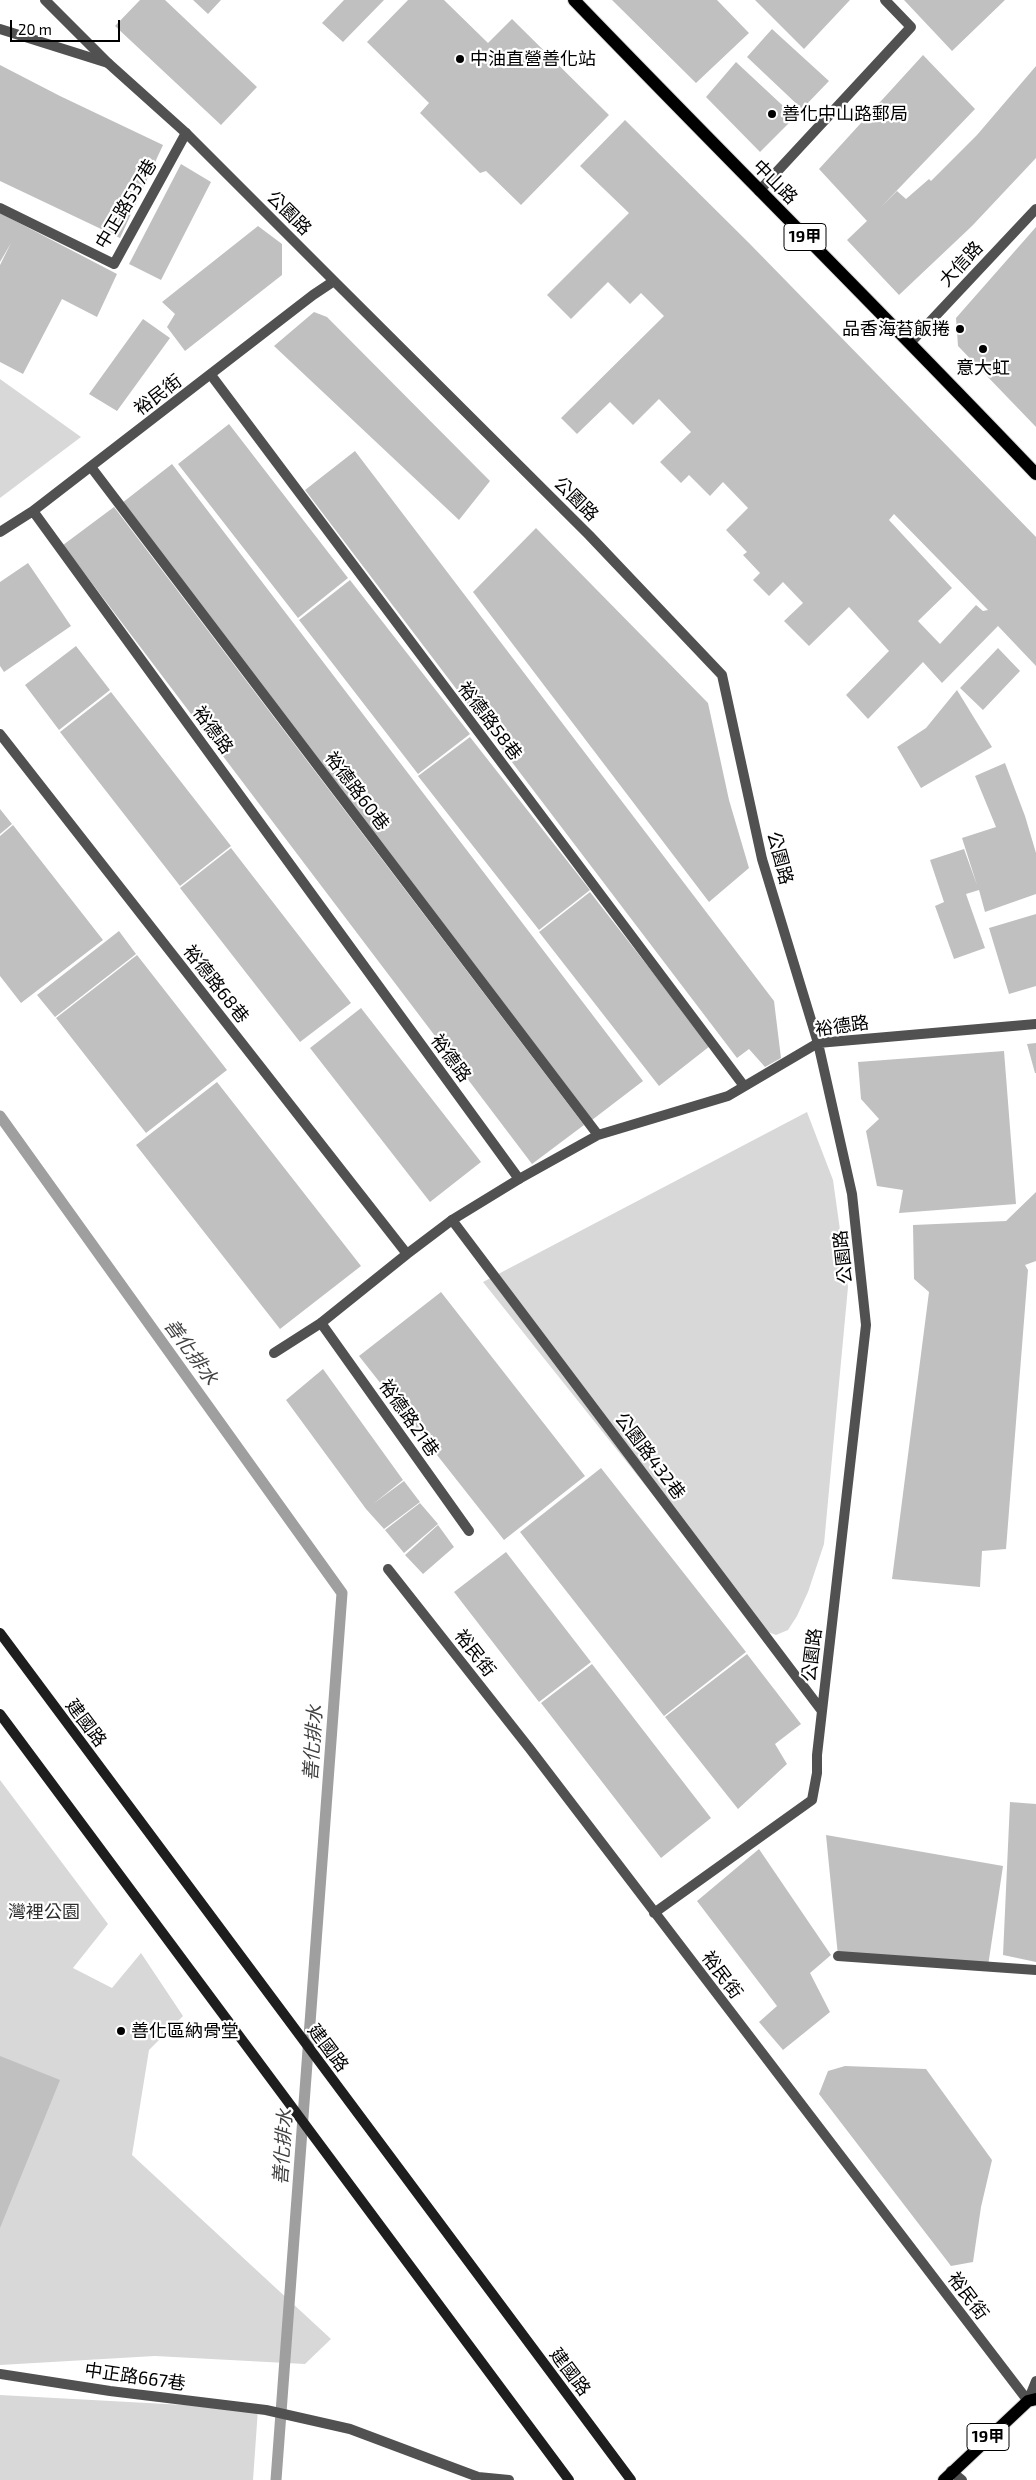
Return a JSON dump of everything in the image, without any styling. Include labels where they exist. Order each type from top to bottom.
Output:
[{"type":"main road","name":"中山路","points":[[574,0],[759,191],[911,342],[1036,474]]},
{"type":"main road","name":"19甲","points":[[948,2475],[1032,2400]]},
{"type":"street","name":"公園路","points":[[45,0],[108,63],[186,134],[334,280],[589,536],[722,675],[762,859],[818,1043],[852,1194],[866,1325],[822,1711],[817,1773],[812,1800],[654,1913]]},
{"type":"street","points":[[759,191],[910,27],[885,0]]},
{"type":"street","points":[[0,29],[108,63]]},
{"type":"street","name":"中正路537巷","points":[[0,208],[114,264],[186,134]]},
{"type":"street","name":"大信路","points":[[911,342],[1036,209]]},
{"type":"street","name":"裕民街","points":[[0,532],[33,511],[211,375],[313,294],[334,280]]},
{"type":"street","name":"裕德路58巷","points":[[211,375],[744,1086]]},
{"type":"street","name":"裕德路60巷","points":[[91,467],[598,1135]]},
{"type":"street","name":"裕德路","points":[[33,511],[519,1179],[598,1135],[728,1096],[818,1043],[1036,1024]]},
{"type":"street","name":"裕德路68巷","points":[[0,734],[407,1254]]},
{"type":"street","points":[[274,1353],[321,1323],[452,1220],[519,1179]]},
{"type":"street","name":"公園路432巷","points":[[452,1220],[822,1711]]},
{"type":"street","name":"裕德路21巷","points":[[321,1323],[469,1531]]},
{"type":"street","name":"裕民街","points":[[388,1569],[530,1749],[654,1913],[1032,2400]]},
{"type":"street","name":"建國路","points":[[0,1633],[284,2018],[631,2480]]},
{"type":"street","points":[[0,1714],[569,2480]]},
{"type":"street","points":[[838,1956],[1036,1970]]},
{"type":"street","name":"中正路667巷","points":[[0,2374],[110,2391],[266,2410],[350,2429],[478,2477],[509,2480]]},
{"type":"street","points":[[1032,2400],[1036,2381]]},
{"type":"street","points":[[948,2475],[962,2480]]},
{"type":"green space","points":[[0,379],[81,437],[0,498]]},
{"type":"green space","points":[[807,1112],[833,1180],[848,1287],[824,1544],[808,1592],[797,1616],[788,1630],[776,1635],[760,1629],[483,1282]]},
{"type":"green space","name":"灣裡公園","points":[[0,1780],[108,1924],[73,1968],[112,1988],[141,1953],[183,2016],[149,2050],[132,2155],[331,2339],[305,2364],[155,2356],[0,2365]]},
{"type":"green space","points":[[0,2395],[258,2409],[253,2480],[0,2480]]},
{"type":"building","points":[[140,0],[165,0],[257,87],[221,125],[115,26]]},
{"type":"building","points":[[193,0],[221,0],[208,14]]},
{"type":"building","points":[[344,0],[384,0],[343,42],[322,23]]},
{"type":"building","points":[[408,0],[444,0],[488,43],[512,19],[609,115],[521,205],[486,171],[480,173],[420,113],[429,103],[367,42]]},
{"type":"building","points":[[612,0],[717,0],[749,33],[696,83]]},
{"type":"building","points":[[755,0],[850,0],[804,49]]},
{"type":"building","points":[[904,0],[1005,0],[952,51]]},
{"type":"building","points":[[772,29],[829,81],[802,109],[747,57]]},
{"type":"building","points":[[923,55],[975,109],[881,207],[897,191],[906,199],[929,179],[931,181],[977,135],[1036,66],[1036,158],[972,226],[899,295],[847,240],[867,221],[819,169]]},
{"type":"building","points":[[736,62],[795,117],[760,152],[706,97]]},
{"type":"building","points":[[0,65],[163,145],[120,238],[0,181]]},
{"type":"building","points":[[625,120],[749,243],[1036,537],[1036,666],[998,626],[942,683],[923,662],[868,719],[846,695],[889,651],[849,607],[809,646],[784,621],[803,603],[783,582],[769,596],[753,580],[760,573],[743,555],[747,552],[726,530],[748,508],[723,482],[710,496],[689,475],[681,483],[660,462],[691,432],[659,399],[633,425],[610,402],[577,434],[561,418],[664,316],[641,293],[630,304],[608,282],[571,319],[547,295],[629,213],[580,166]],"holes":[[[894,514],[988,610],[983,611],[976,605],[940,644],[918,621],[952,588],[889,520]]]},
{"type":"building","points":[[181,164],[211,182],[161,280],[129,264]]},
{"type":"building","points":[[0,213],[117,274],[97,317],[62,299],[23,374],[0,362],[0,265],[11,243],[0,262]]},
{"type":"building","points":[[258,226],[282,244],[282,275],[185,351],[167,327],[175,314],[162,302]]},
{"type":"building","points":[[1036,227],[1036,427],[958,346],[956,318]]},
{"type":"building","points":[[314,312],[327,317],[490,481],[459,520],[274,346]]},
{"type":"building","points":[[143,319],[170,338],[117,411],[89,394]]},
{"type":"building","points":[[229,424],[348,578],[298,618],[178,464]]},
{"type":"building","points":[[355,451],[774,1001],[781,1058],[765,1067],[749,1049],[737,1058],[305,490]]},
{"type":"building","points":[[172,464],[643,1081],[592,1120],[122,503]]},
{"type":"building","points":[[114,507],[584,1125],[532,1164],[63,545]]},
{"type":"building","points":[[536,528],[708,703],[729,800],[749,868],[709,902],[473,592]]},
{"type":"building","points":[[28,563],[71,626],[4,672],[0,666],[0,582]]},
{"type":"building","points":[[350,580],[470,734],[418,774],[299,620]]},
{"type":"building","points":[[76,646],[110,690],[59,730],[25,685]]},
{"type":"building","points":[[998,648],[1020,671],[983,710],[960,688]]},
{"type":"building","points":[[957,690],[992,747],[921,788],[897,747],[926,728]]},
{"type":"building","points":[[111,692],[231,846],[180,886],[60,732]]},
{"type":"building","points":[[470,737],[590,890],[539,930],[418,776]]},
{"type":"building","points":[[1005,763],[1025,816],[1036,853],[1036,894],[985,912],[979,890],[966,894],[985,948],[954,959],[935,906],[944,902],[930,860],[964,849],[977,885],[962,838],[996,827],[975,776]]},
{"type":"building","points":[[0,809],[12,824],[0,834]]},
{"type":"building","points":[[13,825],[103,940],[21,1003],[0,976],[0,836]]},
{"type":"building","points":[[231,848],[351,1003],[300,1042],[180,888]]},
{"type":"building","points":[[590,892],[710,1046],[659,1086],[539,932]]},
{"type":"building","points":[[1036,914],[1036,986],[1009,994],[989,928]]},
{"type":"building","points":[[119,931],[136,954],[55,1017],[37,995]]},
{"type":"building","points":[[137,955],[227,1070],[146,1133],[56,1018]]},
{"type":"building","points":[[361,1008],[481,1162],[430,1202],[310,1048]]},
{"type":"building","points":[[1036,1043],[1036,1073],[1035,1073],[1027,1044]]},
{"type":"building","points":[[1004,1051],[1016,1204],[899,1213],[903,1190],[877,1186],[866,1131],[879,1119],[861,1099],[858,1062]]},
{"type":"building","points":[[217,1082],[361,1266],[280,1329],[136,1145]]},
{"type":"building","points":[[1036,1192],[1036,1261],[1025,1265],[1028,1270],[1006,1549],[982,1551],[980,1587],[892,1579],[929,1292],[914,1279],[913,1225],[1006,1221]]},
{"type":"building","points":[[441,1292],[585,1476],[504,1540],[359,1356]]},
{"type":"building","points":[[323,1369],[403,1480],[373,1504],[404,1481],[420,1502],[384,1529],[366,1509],[286,1400]]},
{"type":"building","points":[[601,1468],[746,1652],[664,1716],[520,1532]]},
{"type":"building","points":[[420,1503],[438,1524],[404,1553],[385,1530]]},
{"type":"building","points":[[438,1525],[454,1547],[423,1574],[405,1555]]},
{"type":"building","points":[[506,1552],[591,1662],[539,1702],[454,1592]]},
{"type":"building","points":[[747,1654],[801,1724],[775,1744],[787,1764],[738,1809],[665,1717]]},
{"type":"building","points":[[592,1664],[711,1818],[661,1858],[541,1703]]},
{"type":"building","points":[[1010,1802],[1036,1804],[1036,1962],[1003,1955]]},
{"type":"building","points":[[826,1835],[1003,1866],[988,1966],[838,1956]]},
{"type":"building","points":[[759,1849],[831,1955],[810,1973],[830,2012],[783,2050],[759,2022],[777,2006],[697,1901]]},
{"type":"building","points":[[0,2056],[60,2080],[0,2228]]},
{"type":"building","points":[[845,2066],[926,2069],[992,2160],[981,2207],[973,2262],[951,2266],[819,2094],[828,2071]]},
{"type":"waterway","name":"善化排水","points":[[0,1116],[342,1593],[276,2480]]},
{"type":"place","name":"中油直營善化站","points":[[460,59]]},
{"type":"place","name":"善化中山路郵局","points":[[772,114]]},
{"type":"place","name":"品香海苔飯捲","points":[[960,329]]},
{"type":"place","name":"意大虹","points":[[983,349]]},
{"type":"place","name":"善化區納骨堂","points":[[121,2031]]}]
